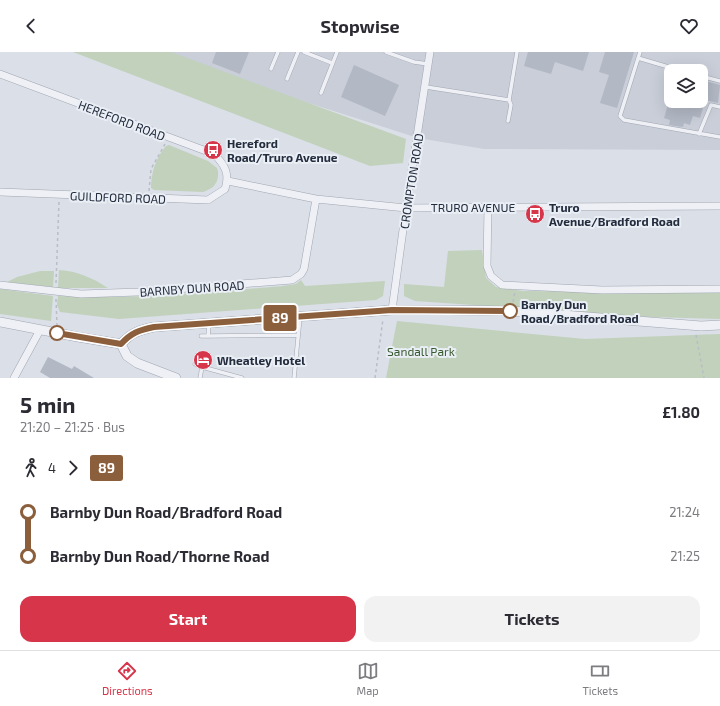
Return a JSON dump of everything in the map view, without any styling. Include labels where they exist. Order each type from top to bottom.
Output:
[{"type":"street","name":"CROMPTON ROAD","points":[[388,310],[426,87],[430,52]]},
{"type":"street","name":"HEREFORD ROAD","points":[[0,74],[214,154],[227,171],[228,181]]},
{"type":"street","name":"TRURO AVENUE","points":[[228,181],[316,199],[406,208],[488,206],[720,206]]},
{"type":"street","name":"GUILDFORD ROAD","points":[[0,192],[208,200],[225,189],[228,181]]},
{"type":"street","name":"BARNBY DUN ROAD","points":[[0,285],[80,294],[138,292],[288,281],[301,274],[304,269],[316,199]]},
{"type":"street","points":[[488,206],[487,266],[496,282],[502,285],[595,290],[720,289]]},
{"type":"street","points":[[121,344],[130,334],[138,330],[208,323],[388,310],[512,311],[701,326],[720,326]]},
{"type":"street","points":[[0,322],[121,344]]},
{"type":"street","points":[[14,378],[40,330]]},
{"type":"street","points":[[121,344],[127,356],[137,363],[176,378]]},
{"type":"lane","points":[[271,69],[278,52]]},
{"type":"lane","points":[[287,79],[298,52]]},
{"type":"lane","points":[[304,52],[332,63]]},
{"type":"lane","points":[[321,93],[337,52]]},
{"type":"lane","points":[[386,52],[410,61],[428,64]]},
{"type":"lane","points":[[508,120],[511,104],[509,100],[517,52]]},
{"type":"lane","points":[[640,52],[620,116],[624,120],[720,137]]},
{"type":"lane","points":[[638,58],[664,66]]},
{"type":"lane","points":[[708,78],[720,81]]},
{"type":"lane","points":[[426,87],[509,100]]},
{"type":"lane","points":[[699,134],[711,105],[720,107]]},
{"type":"lane","points":[[294,378],[300,317]]},
{"type":"lane","points":[[208,323],[208,336]]},
{"type":"lane","points":[[201,336],[298,335]]},
{"type":"lane","points":[[195,364],[242,378]]},
{"type":"lane","points":[[200,378],[202,367]]},
{"type":"path","points":[[150,198],[149,180],[151,169],[169,138]]},
{"type":"path","points":[[57,333],[56,292],[59,194]]},
{"type":"path","points":[[512,311],[516,286]]},
{"type":"path","points":[[375,378],[388,310]]},
{"type":"path","points":[[696,335],[704,378]]},
{"type":"shaded area","points":[[149,52],[720,52],[720,150],[484,149],[418,138]]},
{"type":"green space","points":[[73,52],[171,52],[406,139],[403,163],[370,166]]},
{"type":"green space","points":[[169,145],[208,161],[217,168],[218,176],[215,185],[203,192],[154,190],[151,188],[153,171],[157,160],[166,146]]},
{"type":"green space","points":[[482,250],[486,278],[496,287],[523,291],[720,293],[720,319],[651,317],[415,301],[404,296],[404,284],[444,287],[448,251]]},
{"type":"green space","points":[[59,270],[85,276],[108,288],[58,288]]},
{"type":"green space","points":[[40,271],[54,271],[53,287],[7,282],[17,277]]},
{"type":"green space","points":[[301,280],[305,286],[385,281],[383,296],[376,300],[119,319],[60,312],[57,305],[58,296],[114,297],[171,295],[283,286],[296,284]]},
{"type":"green space","points":[[0,289],[53,296],[51,321],[0,314]]},
{"type":"green space","name":"Sandall Park","points":[[397,321],[585,339],[720,334],[720,378],[386,378]]},
{"type":"building","points":[[216,52],[249,52],[240,74],[212,63]]},
{"type":"building","points":[[528,52],[589,52],[583,71],[555,62],[551,74],[524,66]]},
{"type":"building","points":[[605,52],[634,52],[617,108],[600,103],[609,75],[599,72]]},
{"type":"building","points":[[354,65],[399,85],[385,116],[341,97]]},
{"type":"building","points":[[708,82],[720,85],[718,103],[708,101]]},
{"type":"building","points":[[667,108],[703,108],[700,118],[693,116],[690,125],[684,123],[683,127],[669,125],[670,120],[664,118]]},
{"type":"building","points":[[48,357],[72,369],[74,366],[94,378],[50,378],[40,372]]},
{"type":"bus line","name":"89","points":[[57,333],[78,338],[121,344],[130,334],[138,330],[154,327],[392,310],[510,311]]},
{"type":"place","name":"Hereford Road/Truro Avenue","points":[[213,150]]},
{"type":"place","name":"Truro Avenue/Bradford Road","points":[[535,214]]},
{"type":"place","name":"Barnby Dun Road/Bradford Road","points":[[510,311]]},
{"type":"place","name":"Wheatley Hotel","points":[[203,360]]}]
